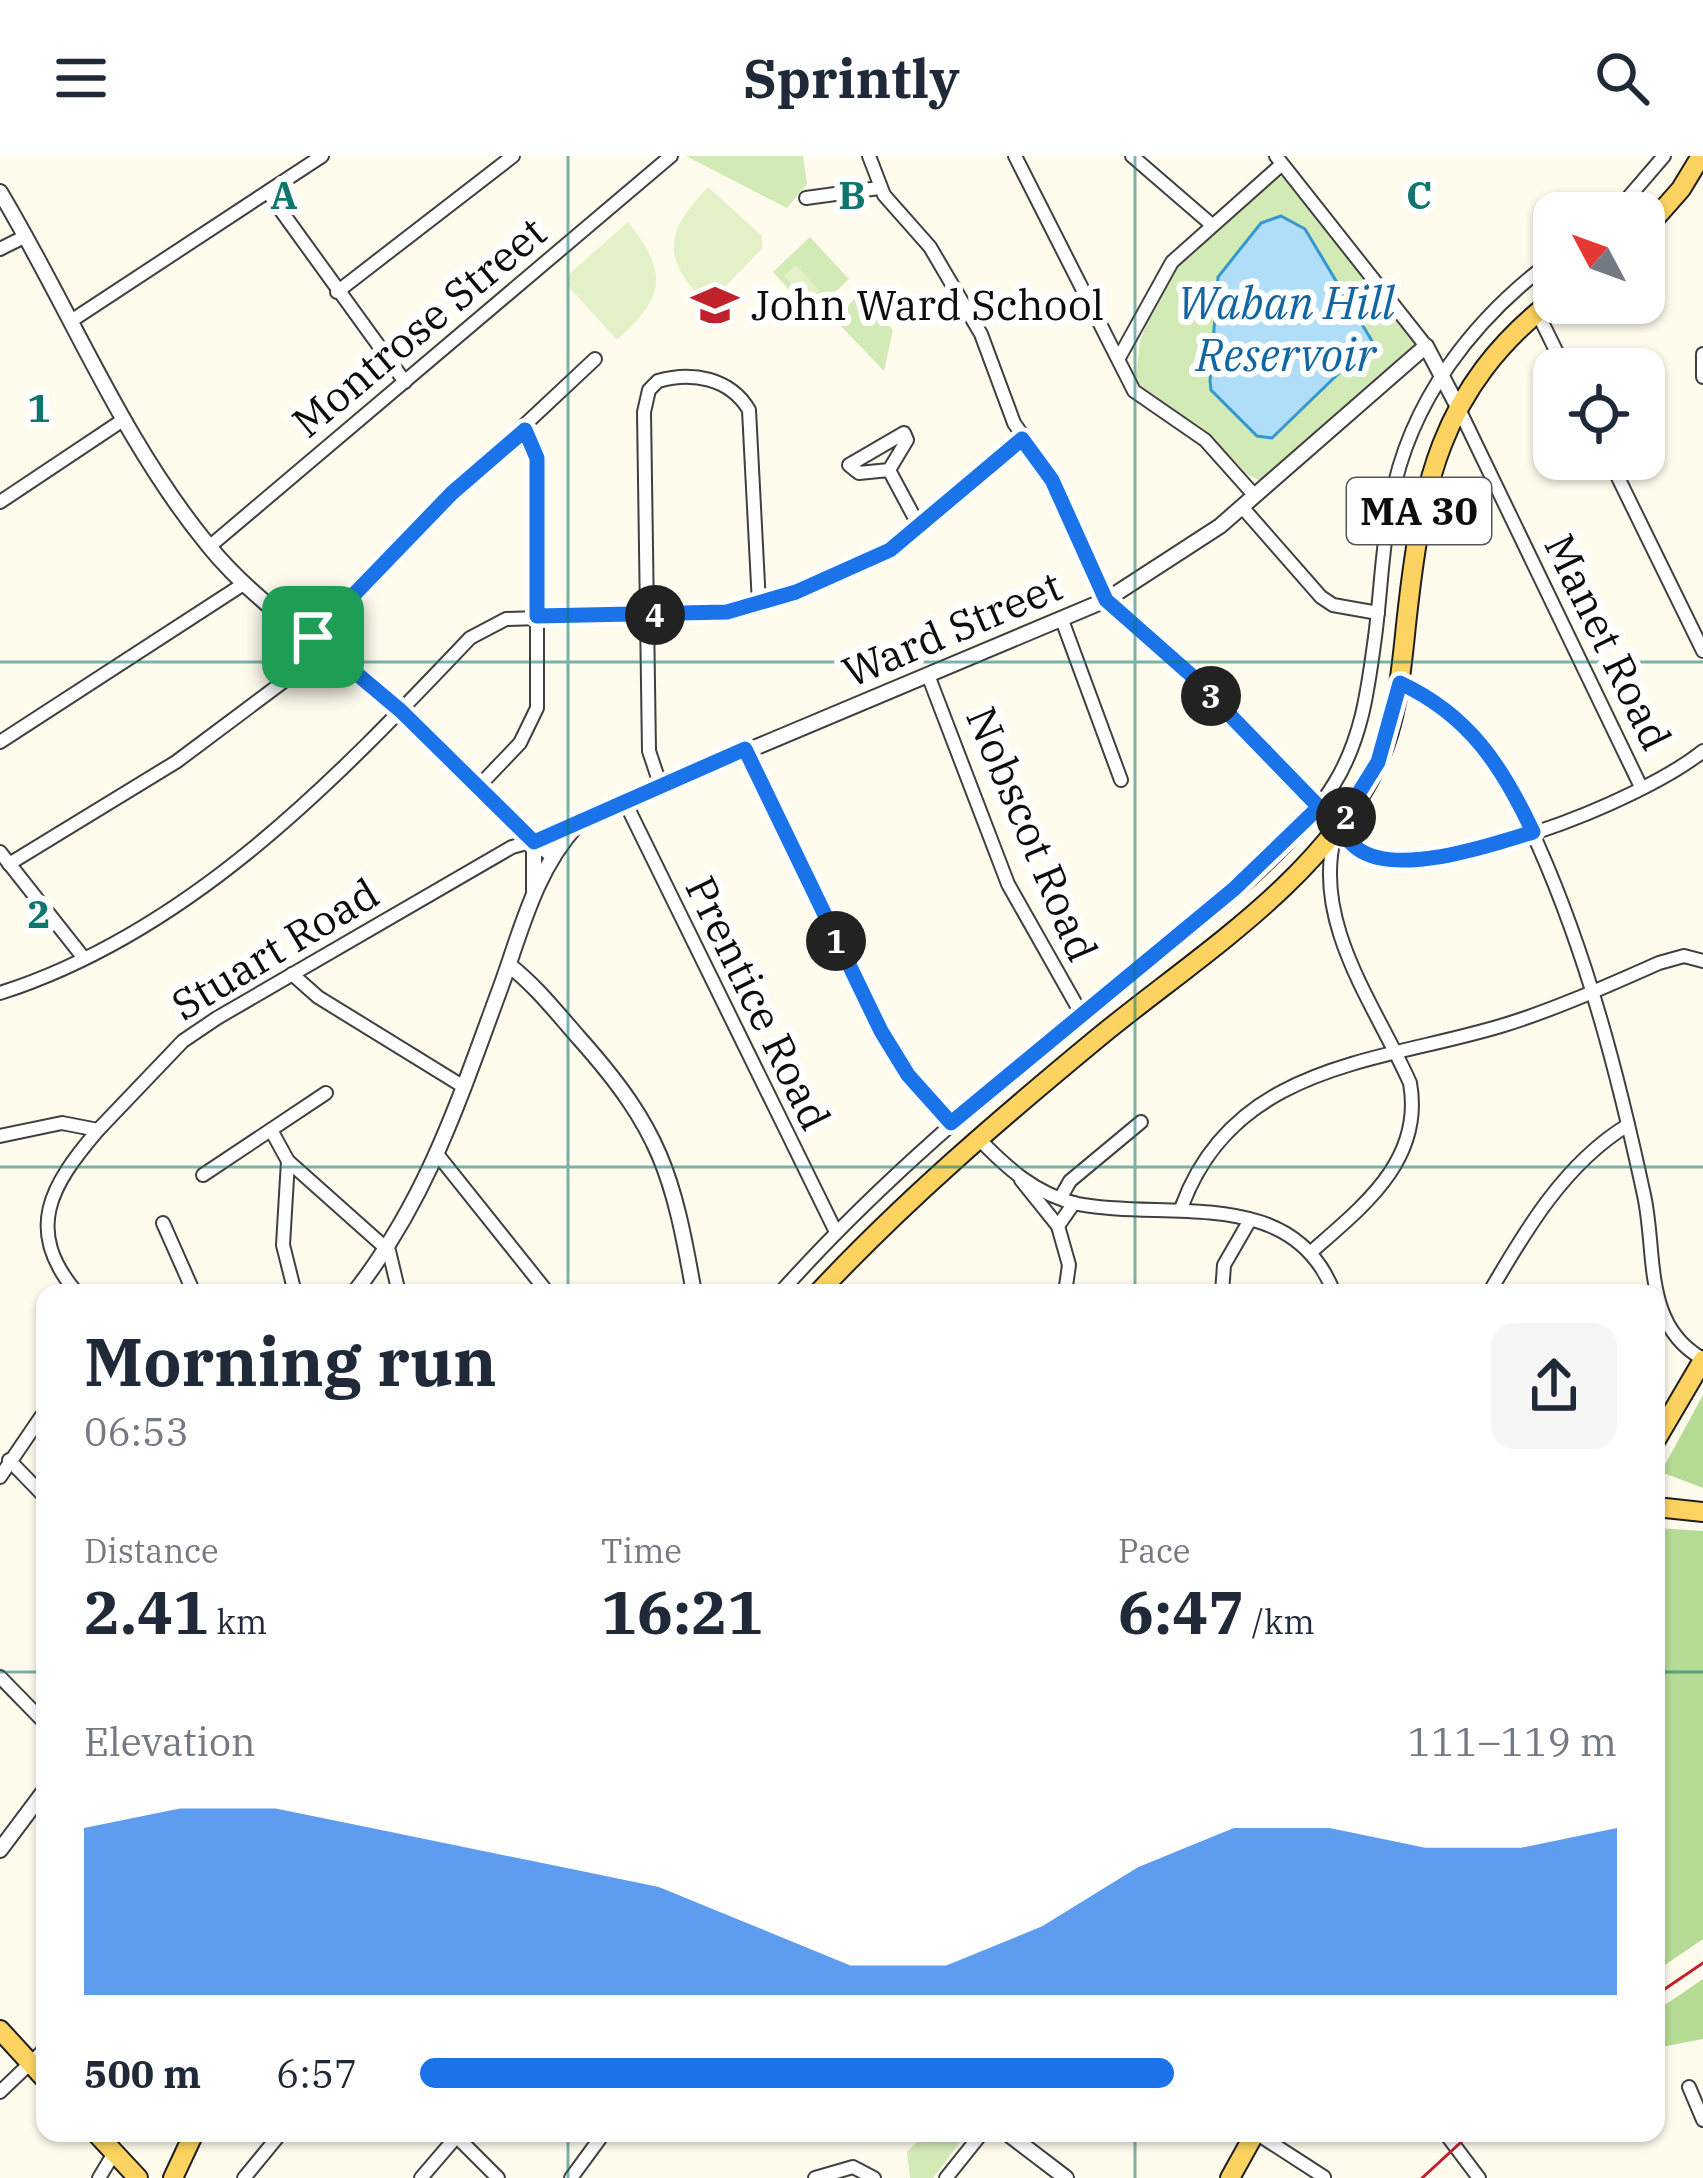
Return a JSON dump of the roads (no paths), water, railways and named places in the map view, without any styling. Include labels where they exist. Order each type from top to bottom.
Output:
[{"type":"main road","points":[[1665,207],[1701,156]]},
{"type":"main road","name":"MA 30","points":[[827,1284],[978,1138],[1274,893],[1337,828],[1378,762],[1400,683],[1424,487],[1458,407],[1497,350],[1533,316]]},
{"type":"main road","points":[[1665,1424],[1703,1359]]},
{"type":"main road","points":[[1665,1494],[1694,1511]]},
{"type":"main road","points":[[0,2030],[36,2055]]},
{"type":"main road","points":[[104,2142],[138,2178]]},
{"type":"main road","points":[[173,2178],[184,2142]]},
{"type":"main road","points":[[1230,2178],[1250,2142]]},
{"type":"street","points":[[74,320],[322,156]]},
{"type":"street","points":[[337,292],[513,156]]},
{"type":"street","name":"Montrose Street","points":[[209,547],[671,156]]},
{"type":"street","points":[[869,156],[879,188],[930,247],[981,334],[1022,439],[1052,480],[1106,600],[1161,646],[1365,853],[1395,857],[1470,852],[1533,832],[1641,787],[1703,751]]},
{"type":"street","points":[[1015,156],[1136,392],[1205,440],[1256,496]]},
{"type":"street","points":[[1132,156],[1212,225]]},
{"type":"street","points":[[1634,192],[1664,156]]},
{"type":"street","points":[[1120,356],[1163,274],[1278,160]]},
{"type":"street","name":"Manet Road","points":[[1278,160],[1426,346],[1443,374],[1641,787]]},
{"type":"street","points":[[806,199],[879,188]]},
{"type":"street","points":[[0,192],[74,320],[123,420],[209,547],[245,583],[401,711],[553,856]]},
{"type":"street","points":[[268,194],[405,382]]},
{"type":"street","points":[[0,249],[26,236]]},
{"type":"street","points":[[788,1284],[951,1123],[1234,889],[1319,807],[1357,736],[1398,470],[1443,374],[1490,312],[1533,276]]},
{"type":"street","name":"Ward Street","points":[[534,890],[534,842],[660,784],[1062,620],[1106,600],[1198,544],[1426,346]]},
{"type":"street","points":[[1703,354],[1703,377]]},
{"type":"street","points":[[313,637],[452,493],[525,430],[595,359]]},
{"type":"street","points":[[660,784],[649,751],[644,412],[649,390],[662,380],[719,382],[737,394],[750,412],[759,604]]},
{"type":"street","points":[[0,502],[123,420]]},
{"type":"street","points":[[479,786],[520,742],[535,717],[541,671],[537,458],[525,430]]},
{"type":"street","points":[[904,433],[907,440],[889,470],[859,473],[849,465],[904,433]]},
{"type":"street","points":[[0,994],[83,957],[190,894],[262,841],[327,786],[470,638],[490,624],[537,616],[727,612],[759,604],[882,555],[1022,439]]},
{"type":"street","points":[[889,470],[919,526]]},
{"type":"street","points":[[1619,480],[1703,651]]},
{"type":"street","points":[[1243,508],[1321,597],[1333,605],[1378,613]]},
{"type":"street","points":[[0,742],[245,583]]},
{"type":"street","points":[[1062,620],[1120,780]]},
{"type":"street","points":[[83,957],[4,858],[164,770],[327,649]]},
{"type":"street","name":"Nobscot Road","points":[[928,675],[1016,902],[1082,1016]]},
{"type":"street","points":[[1400,683],[1461,720],[1490,751],[1533,832],[1594,989],[1651,1232],[1655,1284]]},
{"type":"street","points":[[745,749],[881,1031],[908,1075],[951,1123]]},
{"type":"street","name":"Prentice Road","points":[[624,800],[836,1232]]},
{"type":"street","name":"Ward Street","points":[[361,1284],[389,1250],[437,1154],[534,890],[579,824]]},
{"type":"street","points":[[1310,1253],[1376,1192],[1404,1150],[1412,1096],[1395,1049],[1358,982],[1334,894],[1330,856],[1337,828]]},
{"type":"street","name":"Stuart Road","points":[[70,1284],[58,1268],[47,1217],[51,1194],[98,1130],[183,1041],[512,847],[534,842]]},
{"type":"street","points":[[1274,893],[1309,872],[1323,877],[1334,894]]},
{"type":"street","points":[[1182,1206],[1208,1158],[1274,1099],[1343,1062],[1504,1025],[1659,963],[1684,956],[1703,961]]},
{"type":"street","points":[[508,965],[613,1075],[651,1128],[673,1179],[692,1284]]},
{"type":"street","points":[[292,974],[318,998],[464,1087]]},
{"type":"street","points":[[203,1175],[326,1093]]},
{"type":"street","points":[[1058,1226],[1070,1181],[1142,1122]]},
{"type":"street","points":[[0,1136],[62,1123],[98,1130]]},
{"type":"street","points":[[1494,1284],[1532,1219],[1608,1137],[1628,1125]]},
{"type":"street","points":[[271,1130],[288,1160],[389,1250],[397,1284]]},
{"type":"street","points":[[978,1138],[1058,1226],[1069,1260],[1068,1284]]},
{"type":"street","points":[[437,1154],[541,1284]]},
{"type":"street","points":[[288,1160],[284,1245],[293,1284]]},
{"type":"street","points":[[1021,1180],[1067,1200],[1182,1206],[1274,1225],[1310,1253],[1329,1284]]},
{"type":"street","points":[[1223,1284],[1224,1265],[1250,1220]]},
{"type":"street","points":[[163,1222],[190,1284]]},
{"type":"street","points":[[1665,1315],[1672,1335],[1703,1359]]},
{"type":"street","points":[[0,1477],[36,1423]]},
{"type":"street","points":[[9,1460],[36,1488]]},
{"type":"street","points":[[0,1677],[36,1714]]},
{"type":"street","points":[[1,1845],[36,1801]]},
{"type":"street","points":[[0,2092],[36,2057]]},
{"type":"street","points":[[1689,2086],[1703,2120]]},
{"type":"street","points":[[244,2178],[274,2142]]},
{"type":"street","points":[[422,2178],[449,2142]]},
{"type":"street","points":[[463,2142],[498,2178]]},
{"type":"street","points":[[571,2178],[597,2142]]},
{"type":"street","points":[[946,2178],[975,2142]]},
{"type":"street","points":[[1019,2142],[1066,2178]]},
{"type":"street","points":[[1269,2142],[1324,2177]]},
{"type":"street","points":[[1452,2142],[1479,2178]]},
{"type":"street","points":[[99,2178],[114,2153]]},
{"type":"street","points":[[815,2178],[853,2167],[874,2178]]},
{"type":"water","name":"Waban Hill Reservoir","points":[[1281,216],[1305,229],[1372,341],[1272,438],[1257,436],[1211,390],[1210,381],[1218,277],[1261,223]]},
{"type":"tram line","points":[[1665,1989],[1703,1963]]},
{"type":"tram line","points":[[1422,2178],[1461,2142]]},
{"type":"place","name":"John Ward School","points":[[715,305]]}]
